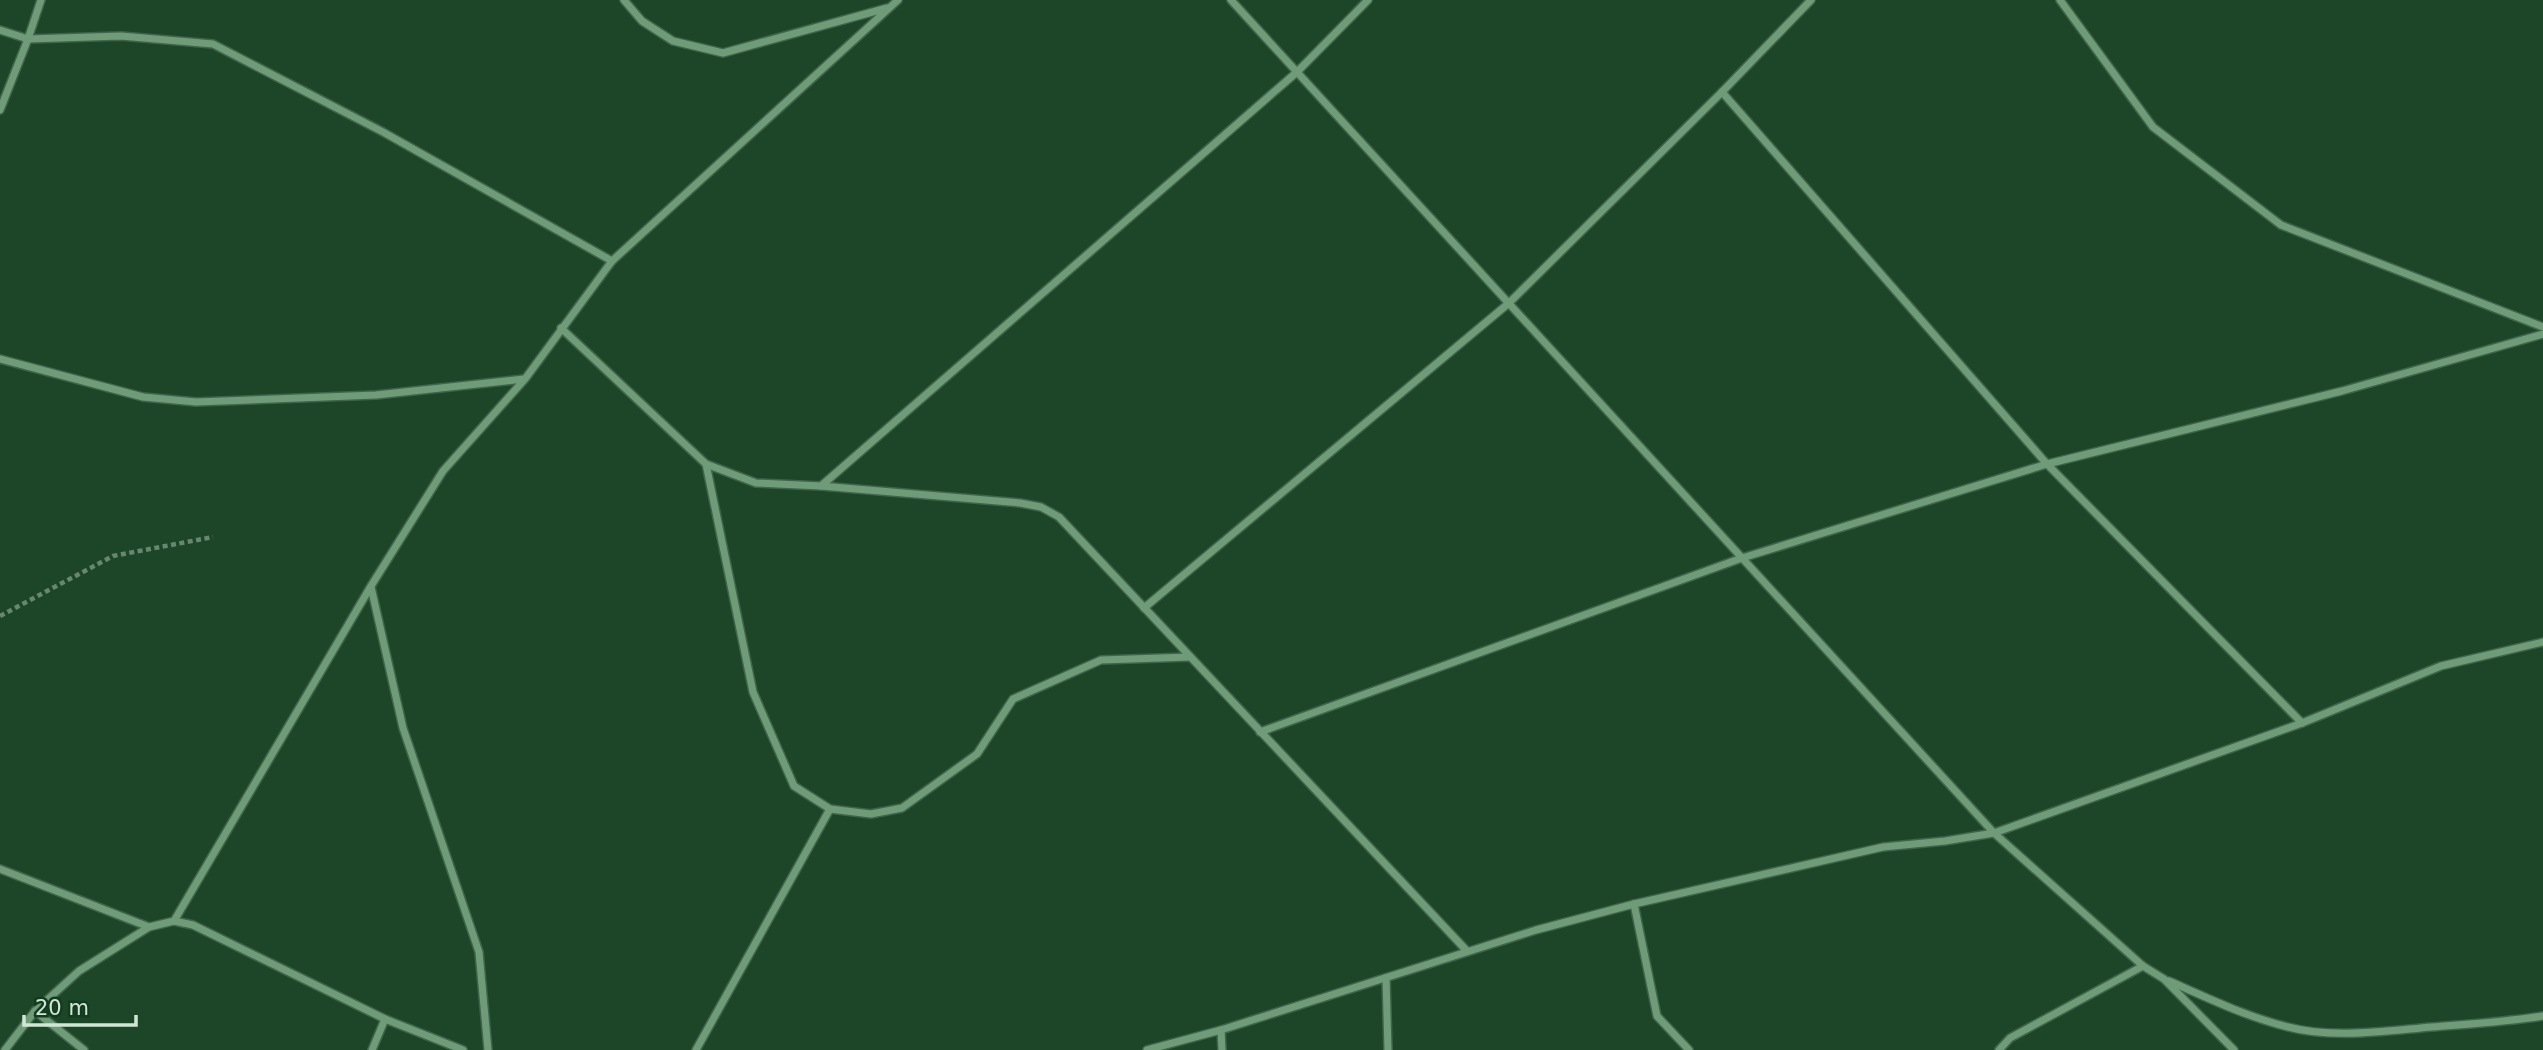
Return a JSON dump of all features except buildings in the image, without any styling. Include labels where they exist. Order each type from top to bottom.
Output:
[{"type":"street","points":[[0,110],[41,0]]},
{"type":"street","points":[[624,0],[642,21],[673,41],[723,53],[891,6]]},
{"type":"street","points":[[174,921],[371,586],[443,471],[525,379],[612,261],[898,0]]},
{"type":"street","points":[[1231,0],[1994,833],[2143,966],[2164,979],[2266,1021],[2290,1028],[2331,1032],[2378,1032],[2495,1024],[2543,1016]]},
{"type":"street","points":[[821,486],[1297,72],[1368,0]]},
{"type":"street","points":[[1144,608],[1509,303],[1811,0]]},
{"type":"street","points":[[2060,0],[2152,127],[2281,225],[2543,327]]},
{"type":"street","points":[[0,30],[28,40],[121,36],[213,44],[383,132],[612,261]]},
{"type":"street","points":[[1722,92],[2047,464],[2302,723]]},
{"type":"street","points":[[561,328],[706,464],[756,483],[1020,503],[1041,507],[1059,517],[1467,951]]},
{"type":"street","points":[[1260,732],[1742,558],[2047,464],[2342,391],[2543,334]]},
{"type":"street","points":[[0,359],[143,397],[196,402],[376,396],[525,379]]},
{"type":"street","points":[[706,464],[753,692],[794,786],[830,809],[871,814],[902,808],[977,754],[1013,699],[1101,660],[1190,657]]},
{"type":"street","points":[[371,586],[403,728],[479,952],[488,1050]]},
{"type":"street","points":[[1147,1050],[1221,1030],[1536,930],[1634,904],[1882,848],[1994,833],[2302,723],[2441,666],[2543,642]]},
{"type":"street","points":[[696,1050],[830,809]]},
{"type":"street","points":[[0,869],[149,928]]},
{"type":"street","points":[[1634,904],[1657,1016],[1689,1050]]},
{"type":"street","points":[[5,1050],[34,1011],[79,971],[149,928],[174,921],[193,925],[384,1019],[463,1050]]},
{"type":"street","points":[[1999,1050],[2010,1038],[2143,966]]},
{"type":"street","points":[[1386,978],[1388,1050]]},
{"type":"street","points":[[2164,979],[2234,1050]]},
{"type":"street","points":[[34,1011],[84,1050]]},
{"type":"street","points":[[372,1050],[384,1019]]},
{"type":"street","points":[[1221,1030],[1222,1050]]},
{"type":"path","points":[[0,616],[113,556],[214,537]]}]
